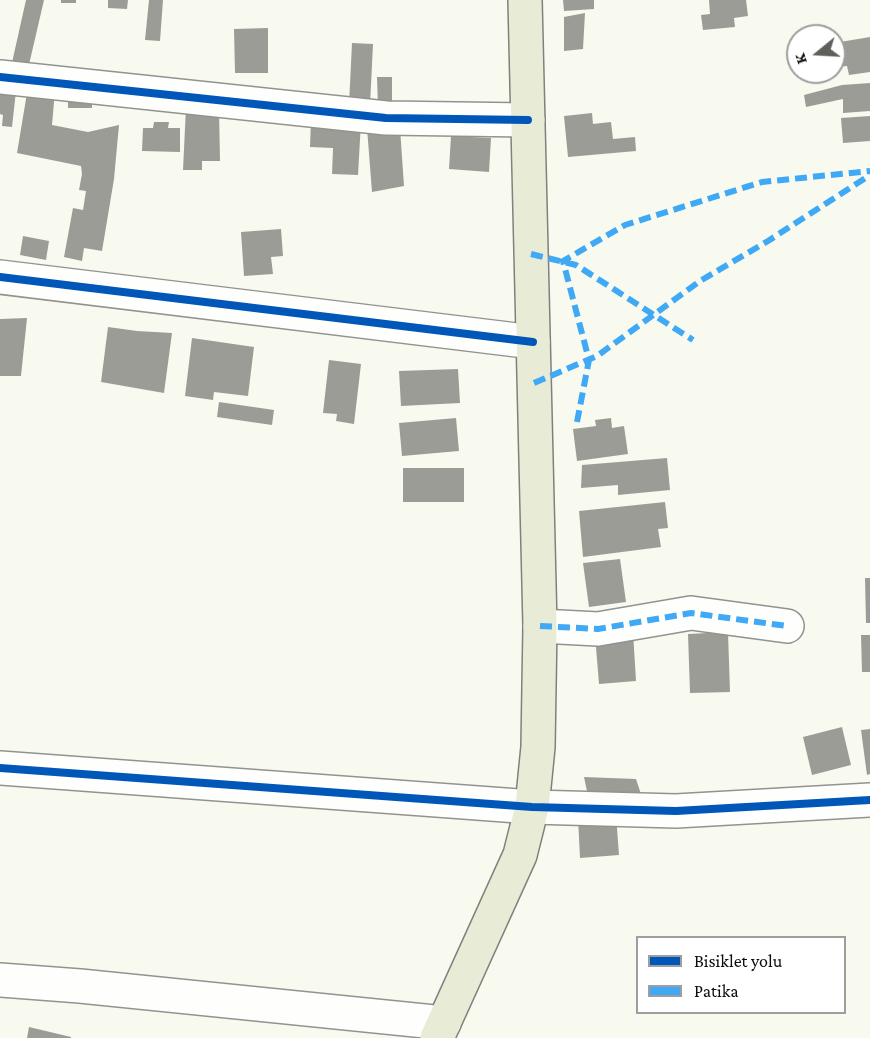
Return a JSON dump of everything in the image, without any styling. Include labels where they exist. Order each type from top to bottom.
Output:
[{"type":"main road","points":[[440,1030],[520,855],[532,807],[538,747],[540,626],[525,0]]},
{"type":"street","points":[[0,77],[386,118],[528,120]]},
{"type":"street","points":[[0,277],[533,342]]},
{"type":"street","points":[[540,626],[598,629],[691,613],[787,626]]},
{"type":"street","points":[[0,768],[532,807],[676,811],[870,800]]},
{"type":"street","points":[[0,980],[80,986],[440,1030]]},
{"type":"building","points":[[26,0],[44,0],[28,69],[11,67]]},
{"type":"building","points":[[61,0],[76,0],[76,3],[61,3]]},
{"type":"building","points":[[108,0],[128,0],[127,9],[108,8]]},
{"type":"building","points":[[149,0],[163,0],[160,41],[145,40]]},
{"type":"building","points":[[563,0],[594,0],[594,9],[564,11]]},
{"type":"building","points":[[709,0],[746,0],[748,16],[734,18],[735,27],[703,30],[701,15],[710,14]]},
{"type":"building","points":[[585,13],[583,49],[564,51],[564,17]]},
{"type":"building","points":[[268,28],[268,73],[235,73],[234,29]]},
{"type":"building","points":[[870,37],[870,72],[849,75],[846,66],[846,41]]},
{"type":"building","points":[[352,43],[373,44],[370,106],[349,105]]},
{"type":"building","points":[[377,77],[392,77],[392,107],[378,107]]},
{"type":"building","points":[[870,83],[870,111],[843,113],[843,99],[806,107],[804,95],[842,85]]},
{"type":"building","points":[[0,89],[16,91],[12,127],[2,126]]},
{"type":"building","points":[[55,91],[52,125],[88,132],[119,125],[114,179],[102,251],[84,248],[82,261],[64,257],[73,208],[83,210],[86,191],[79,190],[81,166],[17,153],[27,93]]},
{"type":"building","points":[[68,92],[92,93],[92,108],[68,108]]},
{"type":"building","points":[[186,107],[219,109],[220,161],[202,161],[202,170],[183,170]]},
{"type":"building","points":[[592,113],[593,124],[611,122],[613,139],[635,137],[636,151],[568,157],[564,116]]},
{"type":"building","points":[[870,116],[870,141],[843,143],[841,118]]},
{"type":"building","points":[[311,119],[361,122],[358,175],[332,174],[333,148],[310,147]]},
{"type":"building","points":[[154,122],[169,122],[168,128],[180,128],[180,152],[142,151],[143,128],[153,128]]},
{"type":"building","points":[[367,128],[400,128],[404,186],[372,192]]},
{"type":"building","points":[[451,136],[491,138],[489,172],[449,169]]},
{"type":"building","points":[[281,229],[283,256],[271,257],[273,274],[244,276],[241,232]]},
{"type":"building","points":[[23,236],[49,241],[46,260],[20,255]]},
{"type":"building","points":[[27,318],[21,376],[0,376],[0,319]]},
{"type":"building","points":[[108,327],[172,333],[164,393],[101,382]]},
{"type":"building","points":[[192,338],[254,347],[248,396],[214,392],[213,400],[185,396]]},
{"type":"building","points":[[329,360],[361,364],[354,424],[336,421],[337,414],[323,413]]},
{"type":"building","points":[[458,369],[460,403],[401,406],[399,371]]},
{"type":"building","points":[[219,402],[274,410],[272,425],[217,417]]},
{"type":"building","points":[[456,418],[459,451],[402,456],[399,423]]},
{"type":"building","points":[[611,418],[612,428],[624,426],[628,454],[577,461],[573,429],[596,426],[595,420]]},
{"type":"building","points":[[667,458],[670,490],[618,495],[618,485],[581,488],[582,465]]},
{"type":"building","points":[[403,468],[464,468],[464,502],[403,502]]},
{"type":"building","points":[[665,502],[668,528],[658,529],[661,547],[583,557],[579,511]]},
{"type":"building","points":[[620,559],[626,602],[589,607],[583,563]]},
{"type":"building","points":[[865,578],[870,578],[870,623],[866,623]]},
{"type":"building","points":[[633,632],[636,681],[599,684],[595,635]]},
{"type":"building","points":[[728,632],[730,692],[690,693],[688,634]]},
{"type":"building","points":[[861,635],[870,635],[870,672],[862,672]]},
{"type":"building","points":[[842,727],[851,765],[812,775],[803,737]]},
{"type":"building","points":[[870,729],[870,774],[867,775],[861,730]]},
{"type":"building","points":[[584,777],[636,779],[642,797],[588,796]]},
{"type":"building","points":[[616,815],[619,855],[580,858],[578,818]]},
{"type":"building","points":[[29,1027],[71,1037],[71,1038],[27,1038]]},
{"type":"marked path","points":[[577,422],[589,360],[563,261],[625,225],[762,182],[870,171]]},
{"type":"marked path","points":[[534,383],[597,356],[700,281],[768,241],[870,175]]},
{"type":"marked path","points":[[531,254],[576,265],[693,340]]},
{"type":"marked path","points":[[540,626],[598,629],[691,613],[787,626]]},
{"type":"cycle path","points":[[0,77],[386,118],[528,120]]},
{"type":"cycle path","points":[[0,277],[533,342]]},
{"type":"cycle path","points":[[0,768],[532,807],[676,811],[870,800]]}]
